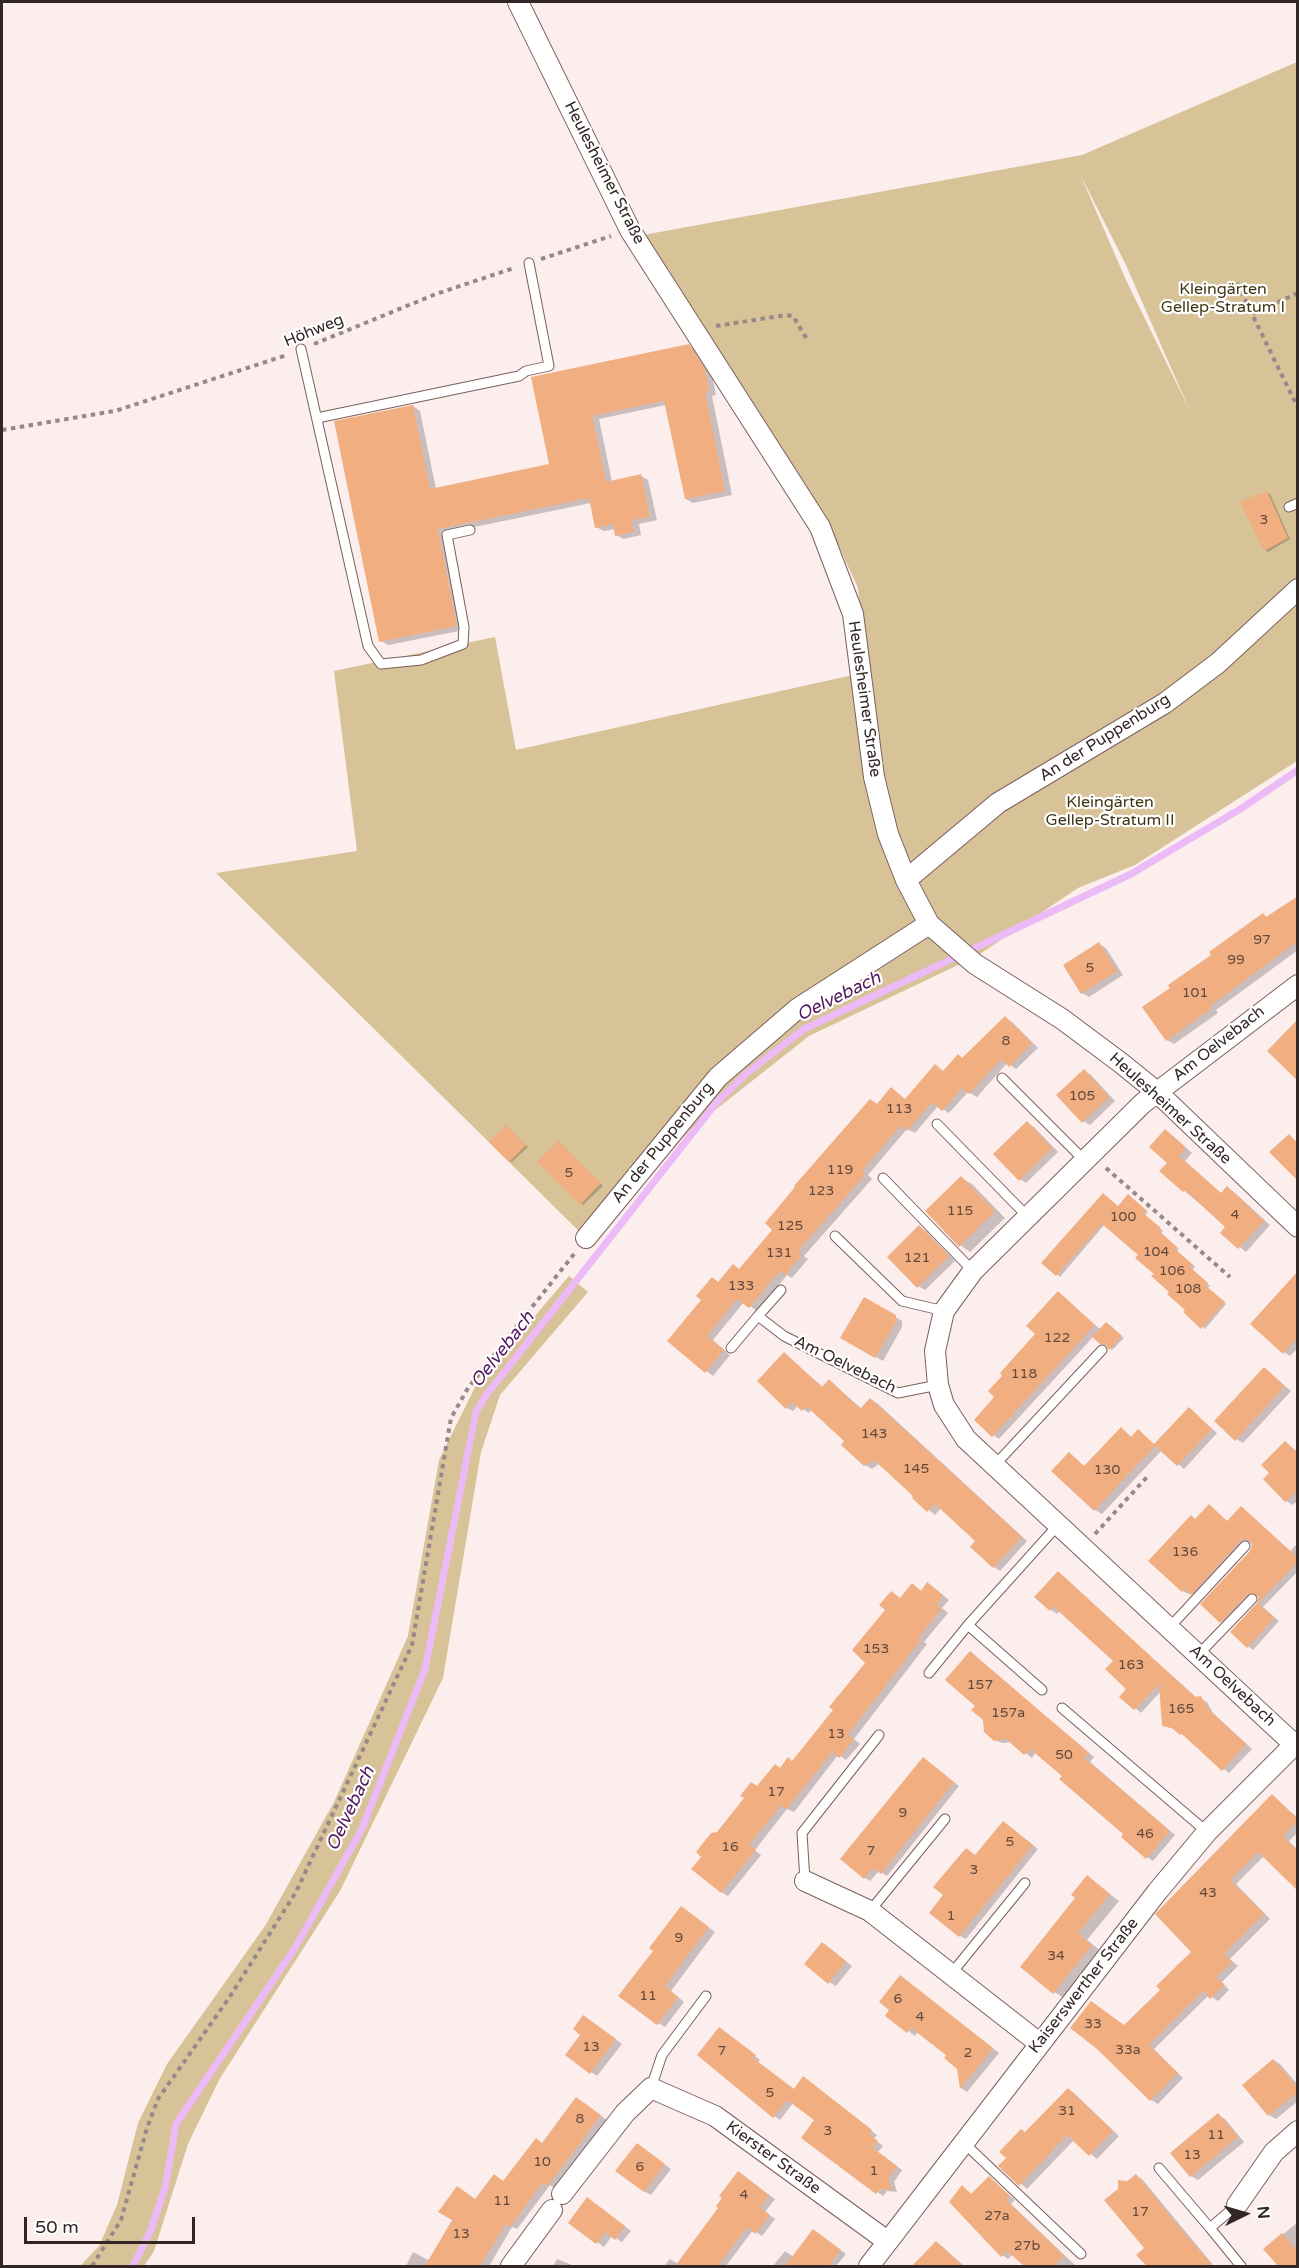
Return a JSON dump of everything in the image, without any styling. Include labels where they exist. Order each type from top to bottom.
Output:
[{"type":"street","name":"Heulesheimer Straße","points":[[518,2],[630,230],[820,527],[853,614],[874,777],[888,834],[906,880],[929,924],[975,964],[1062,1019],[1158,1093],[1298,1227]]},
{"type":"street","name":"An der Puppenburg","points":[[906,880],[998,803],[1173,696],[1218,663],[1298,589]]},
{"type":"street","name":"An der Puppenburg","points":[[586,1238],[718,1077],[797,1009],[929,924]]},
{"type":"street","name":"Am Oelvebach","points":[[1296,1744],[966,1439],[944,1405],[938,1385],[935,1351],[944,1311],[973,1271],[1143,1102],[1158,1093],[1298,984]]},
{"type":"street","name":"Kaiserswerther Straße","points":[[868,2266],[1157,1892],[1207,1832],[1296,1744]]},
{"type":"street","points":[[805,1881],[870,1911],[1039,2043]]},
{"type":"street","points":[[511,2266],[625,2113],[651,2088]]},
{"type":"street","name":"Kierster Straße","points":[[651,2088],[715,2116],[887,2241]]},
{"type":"street","points":[[1237,2205],[1274,2152],[1298,2131]]},
{"type":"lane","points":[[317,418],[519,376],[526,371],[549,366],[528,263]]},
{"type":"lane","points":[[301,349],[368,646],[381,664],[421,660],[463,644],[464,627],[447,535],[470,530]]},
{"type":"lane","points":[[1002,1078],[1087,1157]]},
{"type":"lane","points":[[937,1124],[1028,1217]]},
{"type":"lane","points":[[883,1178],[973,1271]]},
{"type":"lane","points":[[835,1236],[902,1301],[944,1311]]},
{"type":"lane","points":[[731,1348],[780,1290]]},
{"type":"lane","name":"Am Oelvebach","points":[[758,1316],[784,1336],[898,1393],[938,1385]]},
{"type":"lane","points":[[994,1466],[1102,1350]]},
{"type":"lane","points":[[929,1673],[968,1625],[1058,1525]]},
{"type":"lane","points":[[1169,1628],[1245,1546]]},
{"type":"lane","points":[[1198,1655],[1252,1599]]},
{"type":"lane","points":[[968,1625],[1042,1690]]},
{"type":"lane","points":[[1062,1708],[1207,1832]]},
{"type":"lane","points":[[805,1881],[802,1833],[879,1735]]},
{"type":"lane","points":[[870,1911],[945,1819]]},
{"type":"lane","points":[[951,1974],[1024,1883]]},
{"type":"lane","points":[[651,2088],[662,2055],[706,1996]]},
{"type":"lane","points":[[963,2142],[1081,2254]]},
{"type":"lane","points":[[1159,2168],[1241,2266]]},
{"type":"lane","points":[[1210,2228],[1237,2205]]},
{"type":"path","name":"Höhweg","points":[[2,430],[115,411],[277,359],[436,294],[630,230]]},
{"type":"path","points":[[1237,283],[1298,408]]},
{"type":"path","points":[[1252,314],[1298,293]]},
{"type":"path","points":[[694,329],[786,315],[794,316],[808,341]]},
{"type":"path","points":[[1087,1157],[1230,1277]]},
{"type":"path","points":[[92,2266],[121,2220],[147,2128],[158,2099],[228,1998],[296,1892],[412,1645],[452,1418],[468,1388],[586,1238]]},
{"type":"path","points":[[1083,1548],[1147,1477]]},
{"type":"green space","points":[[1297,62],[1297,761],[1135,865],[1078,888],[977,956],[809,1036],[690,1130],[591,1243],[216,873],[357,851],[334,671],[495,637],[516,750],[866,672],[858,588],[826,518],[643,235],[1082,155]],"holes":[[[1080,174],[1125,263],[1190,411],[1126,280]]]},
{"type":"green space","points":[[569,1276],[588,1292],[500,1395],[481,1452],[443,1678],[340,1891],[219,2080],[188,2144],[154,2251],[144,2266],[80,2266],[99,2246],[117,2205],[138,2123],[167,2064],[265,1926],[334,1802],[408,1636],[439,1460],[476,1385]]},
{"type":"building","points":[[689,344],[705,369],[709,391],[705,392],[725,491],[685,499],[664,401],[592,416],[606,482],[641,474],[650,517],[632,520],[634,532],[615,536],[613,524],[595,528],[589,498],[438,529],[457,626],[379,642],[334,421],[413,405],[430,489],[549,464],[531,377]]},
{"type":"building","points":[[1267,491],[1288,538],[1264,551],[1240,502]]},
{"type":"building","points":[[1298,896],[1298,941],[1166,1041],[1142,1007],[1170,988],[1168,985],[1211,955],[1209,952],[1263,913],[1266,917]]},
{"type":"building","points":[[1099,942],[1117,971],[1081,994],[1063,965]]},
{"type":"building","points":[[1005,1016],[1032,1043],[1009,1067],[1001,1059],[969,1094],[962,1088],[942,1111],[932,1102],[907,1131],[901,1125],[862,1171],[866,1174],[798,1251],[802,1255],[785,1275],[780,1271],[749,1308],[737,1299],[707,1336],[724,1350],[705,1373],[667,1341],[701,1300],[696,1296],[712,1277],[718,1282],[733,1264],[739,1269],[772,1230],[765,1223],[870,1099],[877,1104],[891,1087],[905,1099],[935,1064],[943,1071],[958,1054],[962,1058]]},
{"type":"building","points":[[1298,1019],[1298,1081],[1267,1051]]},
{"type":"building","points":[[1084,1069],[1109,1097],[1082,1123],[1056,1095]]},
{"type":"building","points":[[1027,1121],[1052,1148],[1019,1181],[993,1154]]},
{"type":"building","points":[[506,1125],[526,1145],[509,1162],[489,1142]]},
{"type":"building","points":[[1165,1129],[1186,1148],[1179,1156],[1221,1193],[1227,1186],[1264,1221],[1238,1249],[1220,1233],[1225,1227],[1185,1190],[1183,1192],[1159,1171],[1167,1163],[1149,1147]]},
{"type":"building","points":[[1289,1134],[1298,1143],[1298,1181],[1269,1152]]},
{"type":"building","points":[[558,1141],[601,1183],[580,1205],[537,1162]]},
{"type":"building","points":[[961,1176],[995,1211],[959,1247],[925,1211]]},
{"type":"building","points":[[1103,1193],[1118,1206],[1128,1194],[1146,1210],[1143,1213],[1161,1228],[1159,1231],[1193,1265],[1190,1267],[1208,1283],[1206,1286],[1225,1302],[1201,1329],[1167,1294],[1169,1292],[1151,1276],[1154,1274],[1135,1258],[1138,1255],[1102,1224],[1056,1276],[1041,1263]]},
{"type":"building","points":[[919,1225],[949,1256],[917,1288],[887,1257]]},
{"type":"building","points":[[1298,1271],[1298,1337],[1283,1354],[1250,1324]]},
{"type":"building","points":[[1058,1291],[1095,1325],[992,1437],[974,1420],[994,1397],[988,1391],[1002,1376],[1000,1373],[1035,1334],[1026,1326]]},
{"type":"building","points":[[864,1297],[896,1315],[896,1322],[875,1358],[840,1338]]},
{"type":"building","points":[[1106,1322],[1122,1336],[1109,1350],[1106,1345],[1100,1344],[1092,1337]]},
{"type":"building","points":[[784,1352],[822,1387],[829,1379],[860,1409],[870,1398],[1022,1537],[993,1568],[970,1547],[975,1541],[935,1504],[927,1512],[874,1460],[864,1466],[841,1445],[844,1441],[806,1406],[802,1411],[792,1402],[786,1409],[757,1381]]},
{"type":"building","points":[[1264,1367],[1285,1386],[1235,1441],[1214,1421]]},
{"type":"building","points":[[1189,1407],[1212,1429],[1177,1466],[1155,1446],[1094,1511],[1051,1471],[1069,1452],[1084,1466],[1121,1427],[1131,1437],[1138,1429],[1154,1444]]},
{"type":"building","points":[[1285,1441],[1298,1453],[1298,1490],[1285,1502],[1263,1479],[1269,1473],[1261,1465]]},
{"type":"building","points":[[1209,1504],[1227,1521],[1241,1506],[1298,1558],[1298,1562],[1258,1603],[1274,1618],[1247,1648],[1230,1632],[1257,1603],[1259,1598],[1256,1594],[1248,1594],[1220,1623],[1200,1604],[1250,1551],[1252,1545],[1249,1541],[1244,1539],[1240,1541],[1191,1595],[1185,1589],[1182,1592],[1148,1561],[1191,1515],[1195,1519]]},
{"type":"building","points":[[1058,1571],[1195,1697],[1201,1696],[1207,1708],[1246,1744],[1222,1771],[1182,1734],[1180,1735],[1172,1728],[1162,1726],[1159,1684],[1134,1710],[1119,1697],[1126,1689],[1105,1669],[1113,1661],[1054,1607],[1050,1611],[1034,1597]]},
{"type":"building","points":[[927,1582],[943,1595],[937,1604],[942,1608],[919,1637],[921,1640],[848,1734],[854,1739],[839,1758],[832,1752],[786,1810],[781,1805],[749,1845],[756,1850],[721,1893],[691,1869],[701,1857],[696,1852],[711,1833],[717,1832],[744,1798],[740,1796],[751,1782],[757,1786],[775,1764],[780,1768],[788,1757],[792,1761],[833,1710],[829,1707],[865,1663],[852,1650],[885,1610],[879,1605],[891,1591],[900,1598],[912,1583],[921,1591]]},
{"type":"building","points":[[970,1651],[1089,1753],[1084,1758],[1170,1831],[1146,1859],[1121,1837],[1123,1834],[1059,1779],[1062,1776],[1030,1749],[1024,1755],[1006,1739],[994,1741],[984,1732],[983,1720],[971,1710],[975,1706],[945,1680]]},
{"type":"building","points":[[923,1757],[954,1782],[881,1874],[873,1868],[864,1879],[840,1859]]},
{"type":"building","points":[[1272,1794],[1298,1819],[1283,1836],[1298,1851],[1298,1891],[1258,1852],[1230,1880],[1264,1914],[1224,1954],[1232,1962],[1216,1977],[1224,1985],[1210,1999],[1203,1991],[1149,2045],[1178,2073],[1150,2101],[1097,2049],[1070,2028],[1091,2001],[1124,2025],[1160,1990],[1156,1986],[1191,1952],[1155,1914]]},
{"type":"building","points":[[1003,1821],[1033,1845],[959,1937],[929,1913],[943,1895],[933,1887],[966,1848],[975,1855]]},
{"type":"building","points":[[1087,1875],[1110,1894],[1078,1933],[1092,1945],[1053,1994],[1020,1967],[1075,1898],[1071,1895]]},
{"type":"building","points":[[681,1906],[709,1927],[665,1986],[678,1997],[657,2025],[618,1996],[653,1951],[649,1948]]},
{"type":"building","points":[[822,1942],[846,1961],[828,1984],[804,1964]]},
{"type":"building","points":[[900,1975],[993,2048],[960,2089],[957,2069],[944,2058],[946,2055],[911,2028],[907,2033],[885,2016],[889,2010],[879,2002]]},
{"type":"building","points":[[583,2015],[616,2039],[590,2074],[565,2055],[580,2035],[573,2029]]},
{"type":"building","points":[[719,2027],[756,2055],[753,2058],[794,2089],[803,2076],[872,2130],[869,2134],[878,2141],[873,2148],[897,2166],[888,2178],[892,2190],[880,2189],[876,2194],[801,2138],[814,2120],[787,2100],[773,2118],[697,2055]]},
{"type":"building","points":[[1273,2059],[1298,2088],[1298,2092],[1268,2116],[1242,2085]]},
{"type":"building","points":[[1068,2088],[1113,2131],[1089,2156],[1067,2135],[1019,2186],[998,2166],[1006,2158],[999,2152],[1021,2129],[1025,2132]]},
{"type":"building","points":[[576,2097],[601,2115],[548,2186],[543,2182],[510,2227],[506,2224],[480,2266],[425,2266],[452,2220],[438,2212],[457,2186],[475,2199],[494,2174],[503,2181],[536,2138],[542,2143]]},
{"type":"building","points":[[1218,2113],[1238,2137],[1190,2177],[1170,2153]]},
{"type":"building","points":[[637,2143],[665,2164],[644,2192],[615,2171]]},
{"type":"building","points":[[738,2171],[769,2195],[760,2207],[770,2215],[755,2234],[747,2227],[718,2266],[675,2266],[718,2208],[716,2206],[722,2198],[719,2196]]},
{"type":"building","points":[[1136,2174],[1213,2266],[1147,2266],[1136,2255],[1144,2248],[1104,2200],[1118,2189],[1118,2180],[1127,2181]]},
{"type":"building","points":[[989,2176],[1010,2196],[1006,2200],[1064,2256],[1054,2266],[1024,2266],[1007,2251],[1001,2257],[949,2202],[962,2185],[971,2194]]},
{"type":"building","points":[[587,2197],[625,2226],[615,2240],[605,2232],[596,2244],[568,2223]]},
{"type":"building","points":[[813,2229],[841,2250],[828,2266],[785,2266]]},
{"type":"building","points":[[1282,2233],[1298,2252],[1298,2266],[1278,2266],[1263,2249]]},
{"type":"building","points":[[936,2241],[963,2266],[912,2266]]},
{"type":"waterway","name":"Oelvebach","points":[[133,2266],[150,2232],[165,2188],[176,2124],[295,1948],[362,1829],[425,1669],[476,1412],[487,1394],[717,1102],[747,1073],[804,1029],[1131,874],[1242,808],[1298,770]]},
{"type":"park label","name":"Kleingärten Gellep-Stratum I","points":[[1223,299]]},
{"type":"park label","name":"Kleingärten Gellep-Stratum II","points":[[1110,812]]}]
